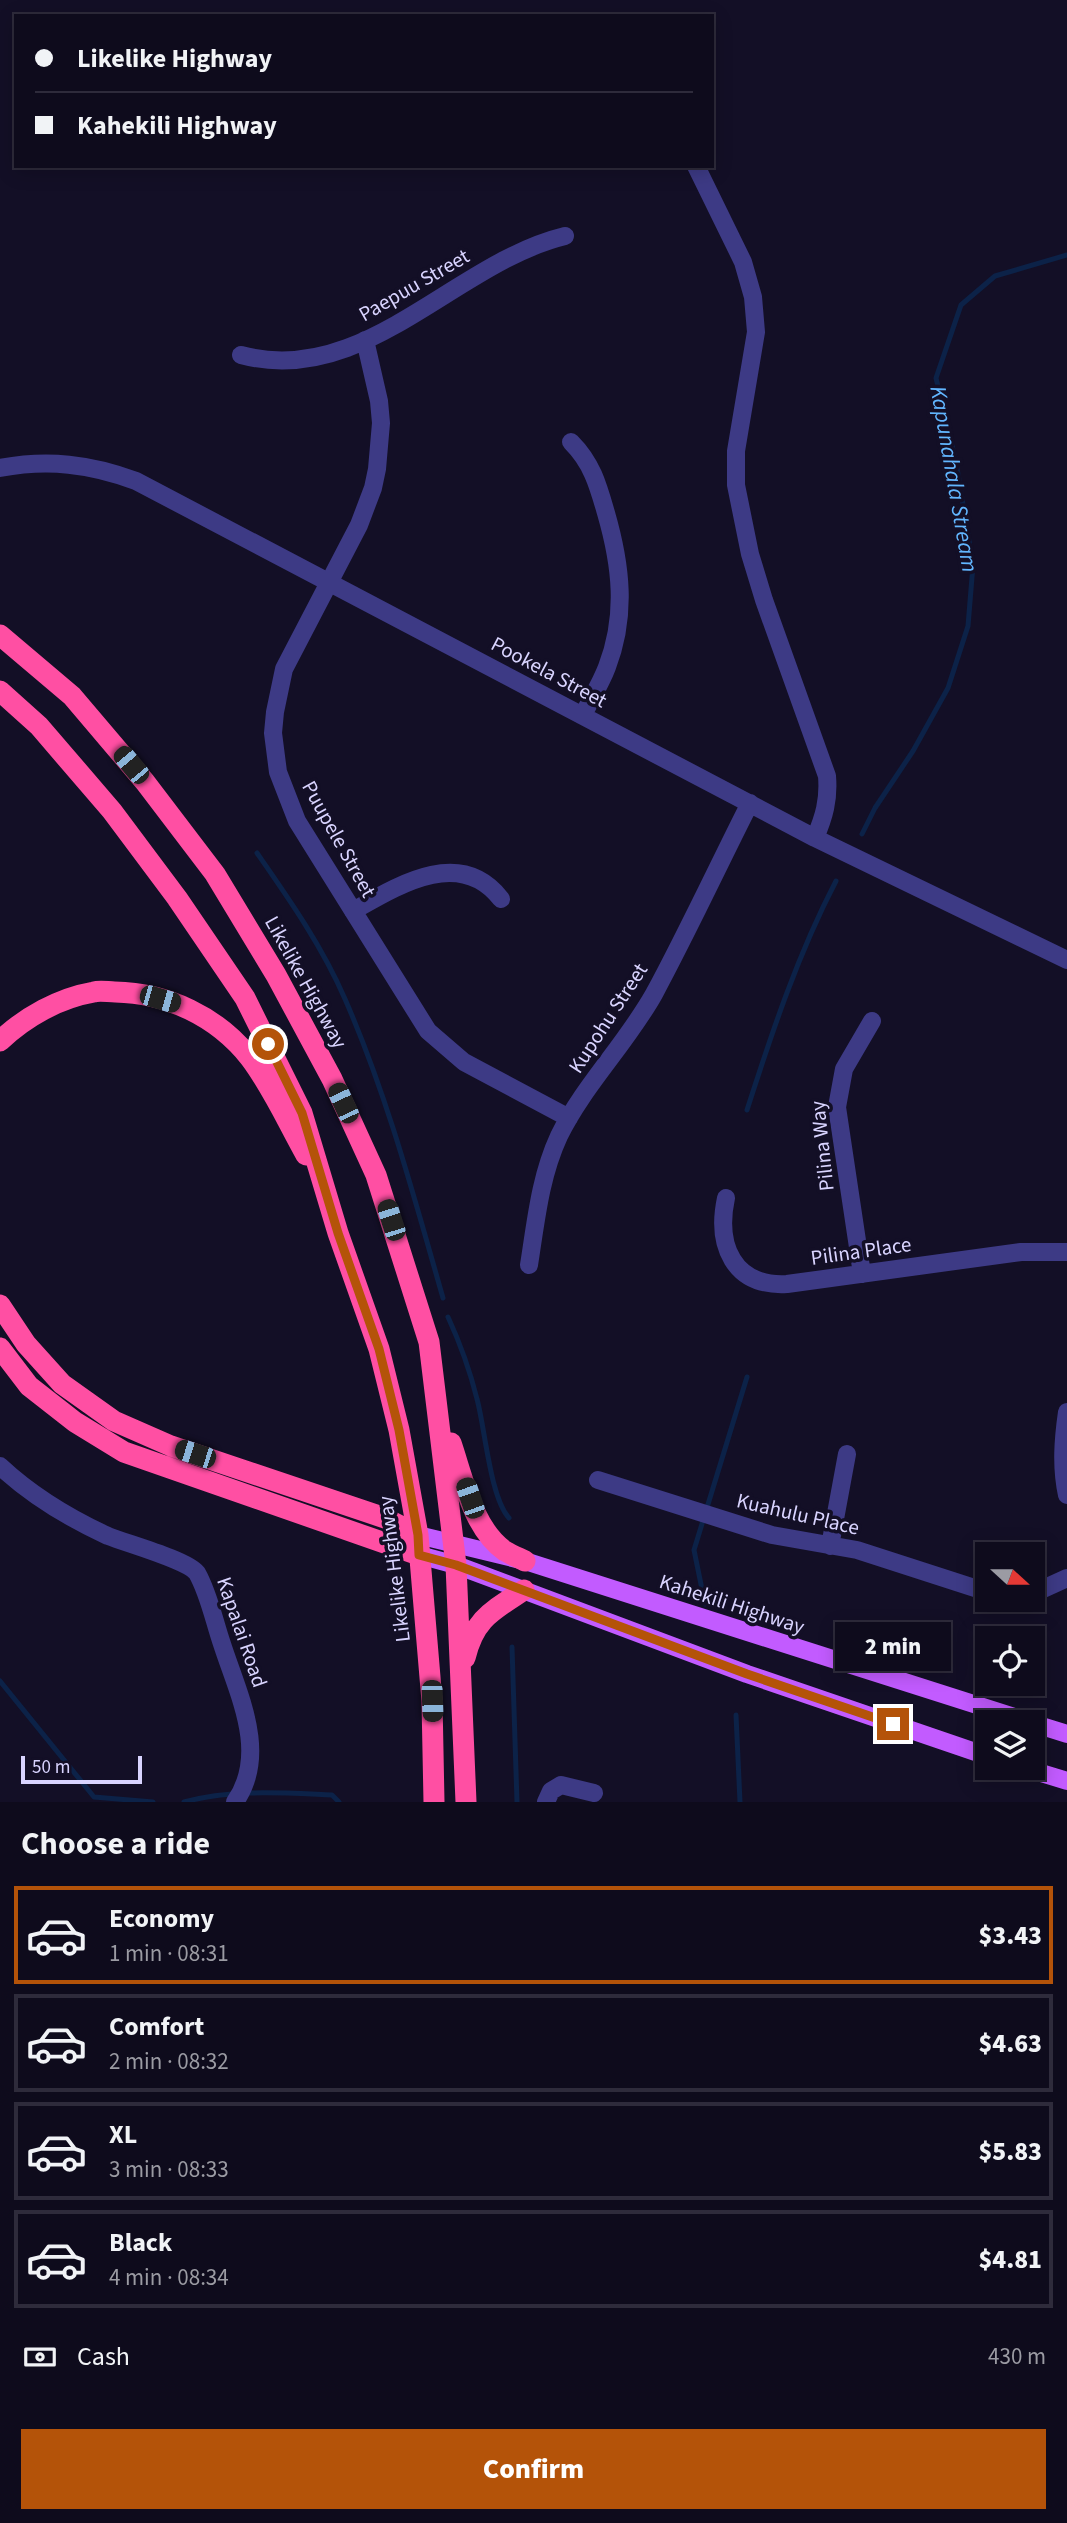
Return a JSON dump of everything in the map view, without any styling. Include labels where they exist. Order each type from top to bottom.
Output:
[{"type":"highway","name":"Likelike Highway","points":[[0,635],[72,696],[145,782],[215,874],[276,975],[332,1079],[376,1175],[429,1342],[439,1410],[456,1565],[466,1802]]},
{"type":"highway","name":"Likelike Highway","points":[[0,691],[39,726],[112,811],[177,898],[245,998],[302,1113],[323,1185],[379,1349],[399,1430],[419,1545],[432,1701],[434,1802]]},
{"type":"highway","points":[[0,1041],[16,1026],[55,1004],[95,991],[138,992],[183,1005],[218,1026],[250,1058],[323,1185]]},
{"type":"highway","points":[[0,1305],[26,1344],[62,1384],[114,1420],[171,1446],[385,1518],[419,1545]]},
{"type":"highway","points":[[0,1348],[29,1386],[75,1422],[124,1452],[419,1545]]},
{"type":"highway","points":[[439,1410],[475,1512],[503,1550],[525,1561]]},
{"type":"highway","points":[[461,1674],[468,1641],[478,1624],[524,1590]]},
{"type":"main road","name":"Kahekili Highway","points":[[419,1545],[454,1544],[525,1561],[993,1710]]},
{"type":"main road","points":[[419,1545],[456,1565],[747,1674],[975,1752]]},
{"type":"main road","name":"Kahekili Highway","points":[[1045,1727],[1067,1734]]},
{"type":"main road","points":[[1045,1774],[1067,1781]]},
{"type":"street","points":[[697,168],[743,262],[753,297],[756,332],[736,451],[736,485],[750,554],[764,600],[827,776],[828,801],[815,838]]},
{"type":"street","name":"Paepuu Street","points":[[241,355],[269,361],[296,361],[320,356],[365,340],[398,325],[513,253],[565,236]]},
{"type":"street","name":"Puupele Street","points":[[365,340],[379,401],[377,469],[359,525],[284,669],[278,690],[273,733],[278,772],[289,805],[419,1020],[438,1042],[464,1062],[569,1118]]},
{"type":"street","points":[[571,442],[595,474],[614,537],[621,578],[620,617],[612,652],[583,715]]},
{"type":"street","name":"Pookela Street","points":[[0,468],[56,463],[85,466],[116,473],[155,490],[815,838],[1067,960]]},
{"type":"street","name":"Kupohu Street","points":[[530,1265],[545,1172],[569,1118],[654,994],[750,803]]},
{"type":"street","points":[[353,911],[405,882],[439,874],[475,877],[489,886],[501,899]]},
{"type":"street","name":"Pilina Way","points":[[862,1274],[837,1107],[844,1069],[872,1021]]},
{"type":"street","name":"Pilina Place","points":[[726,1198],[722,1230],[727,1250],[738,1267],[755,1279],[776,1285],[1021,1252],[1067,1252]]},
{"type":"street","points":[[1067,1412],[1062,1441],[1062,1463],[1067,1495]]},
{"type":"street","points":[[830,1546],[848,1454]]},
{"type":"street","name":"Kapalai Road","points":[[0,1466],[29,1490],[82,1523],[188,1565],[197,1573],[248,1728],[250,1767],[243,1789],[234,1802]]},
{"type":"street","name":"Kuahulu Place","points":[[598,1480],[772,1535],[881,1557],[975,1588]]},
{"type":"street","points":[[1045,1588],[1067,1578]]},
{"type":"street","points":[[546,1802],[551,1791],[561,1785],[594,1793]]},
{"type":"waterway","name":"Kapunahala Stream","points":[[862,834],[948,688],[968,626],[973,565],[956,462],[936,378],[961,305],[995,276],[1067,255]]},
{"type":"waterway","points":[[257,853],[293,905],[345,999],[387,1109],[443,1298]]},
{"type":"waterway","name":"Kapunahala Stream","points":[[747,1110],[798,965],[836,881]]},
{"type":"waterway","points":[[448,1317],[474,1389],[497,1495],[509,1518]]},
{"type":"waterway","name":"Kapunahala Stream","points":[[705,1604],[694,1550],[747,1377]]},
{"type":"waterway","points":[[512,1647],[517,1802]]},
{"type":"waterway","points":[[0,1681],[94,1797],[153,1802]]},
{"type":"waterway","name":"Kapunahala Stream","points":[[736,1715],[740,1802]]},
{"type":"waterway","points":[[184,1802],[220,1795],[258,1793],[332,1795],[339,1802]]},
{"type":"route","points":[[268,1044],[302,1113],[338,1233],[379,1349],[399,1430],[418,1535],[419,1555],[456,1565],[747,1674],[893,1724]]}]
